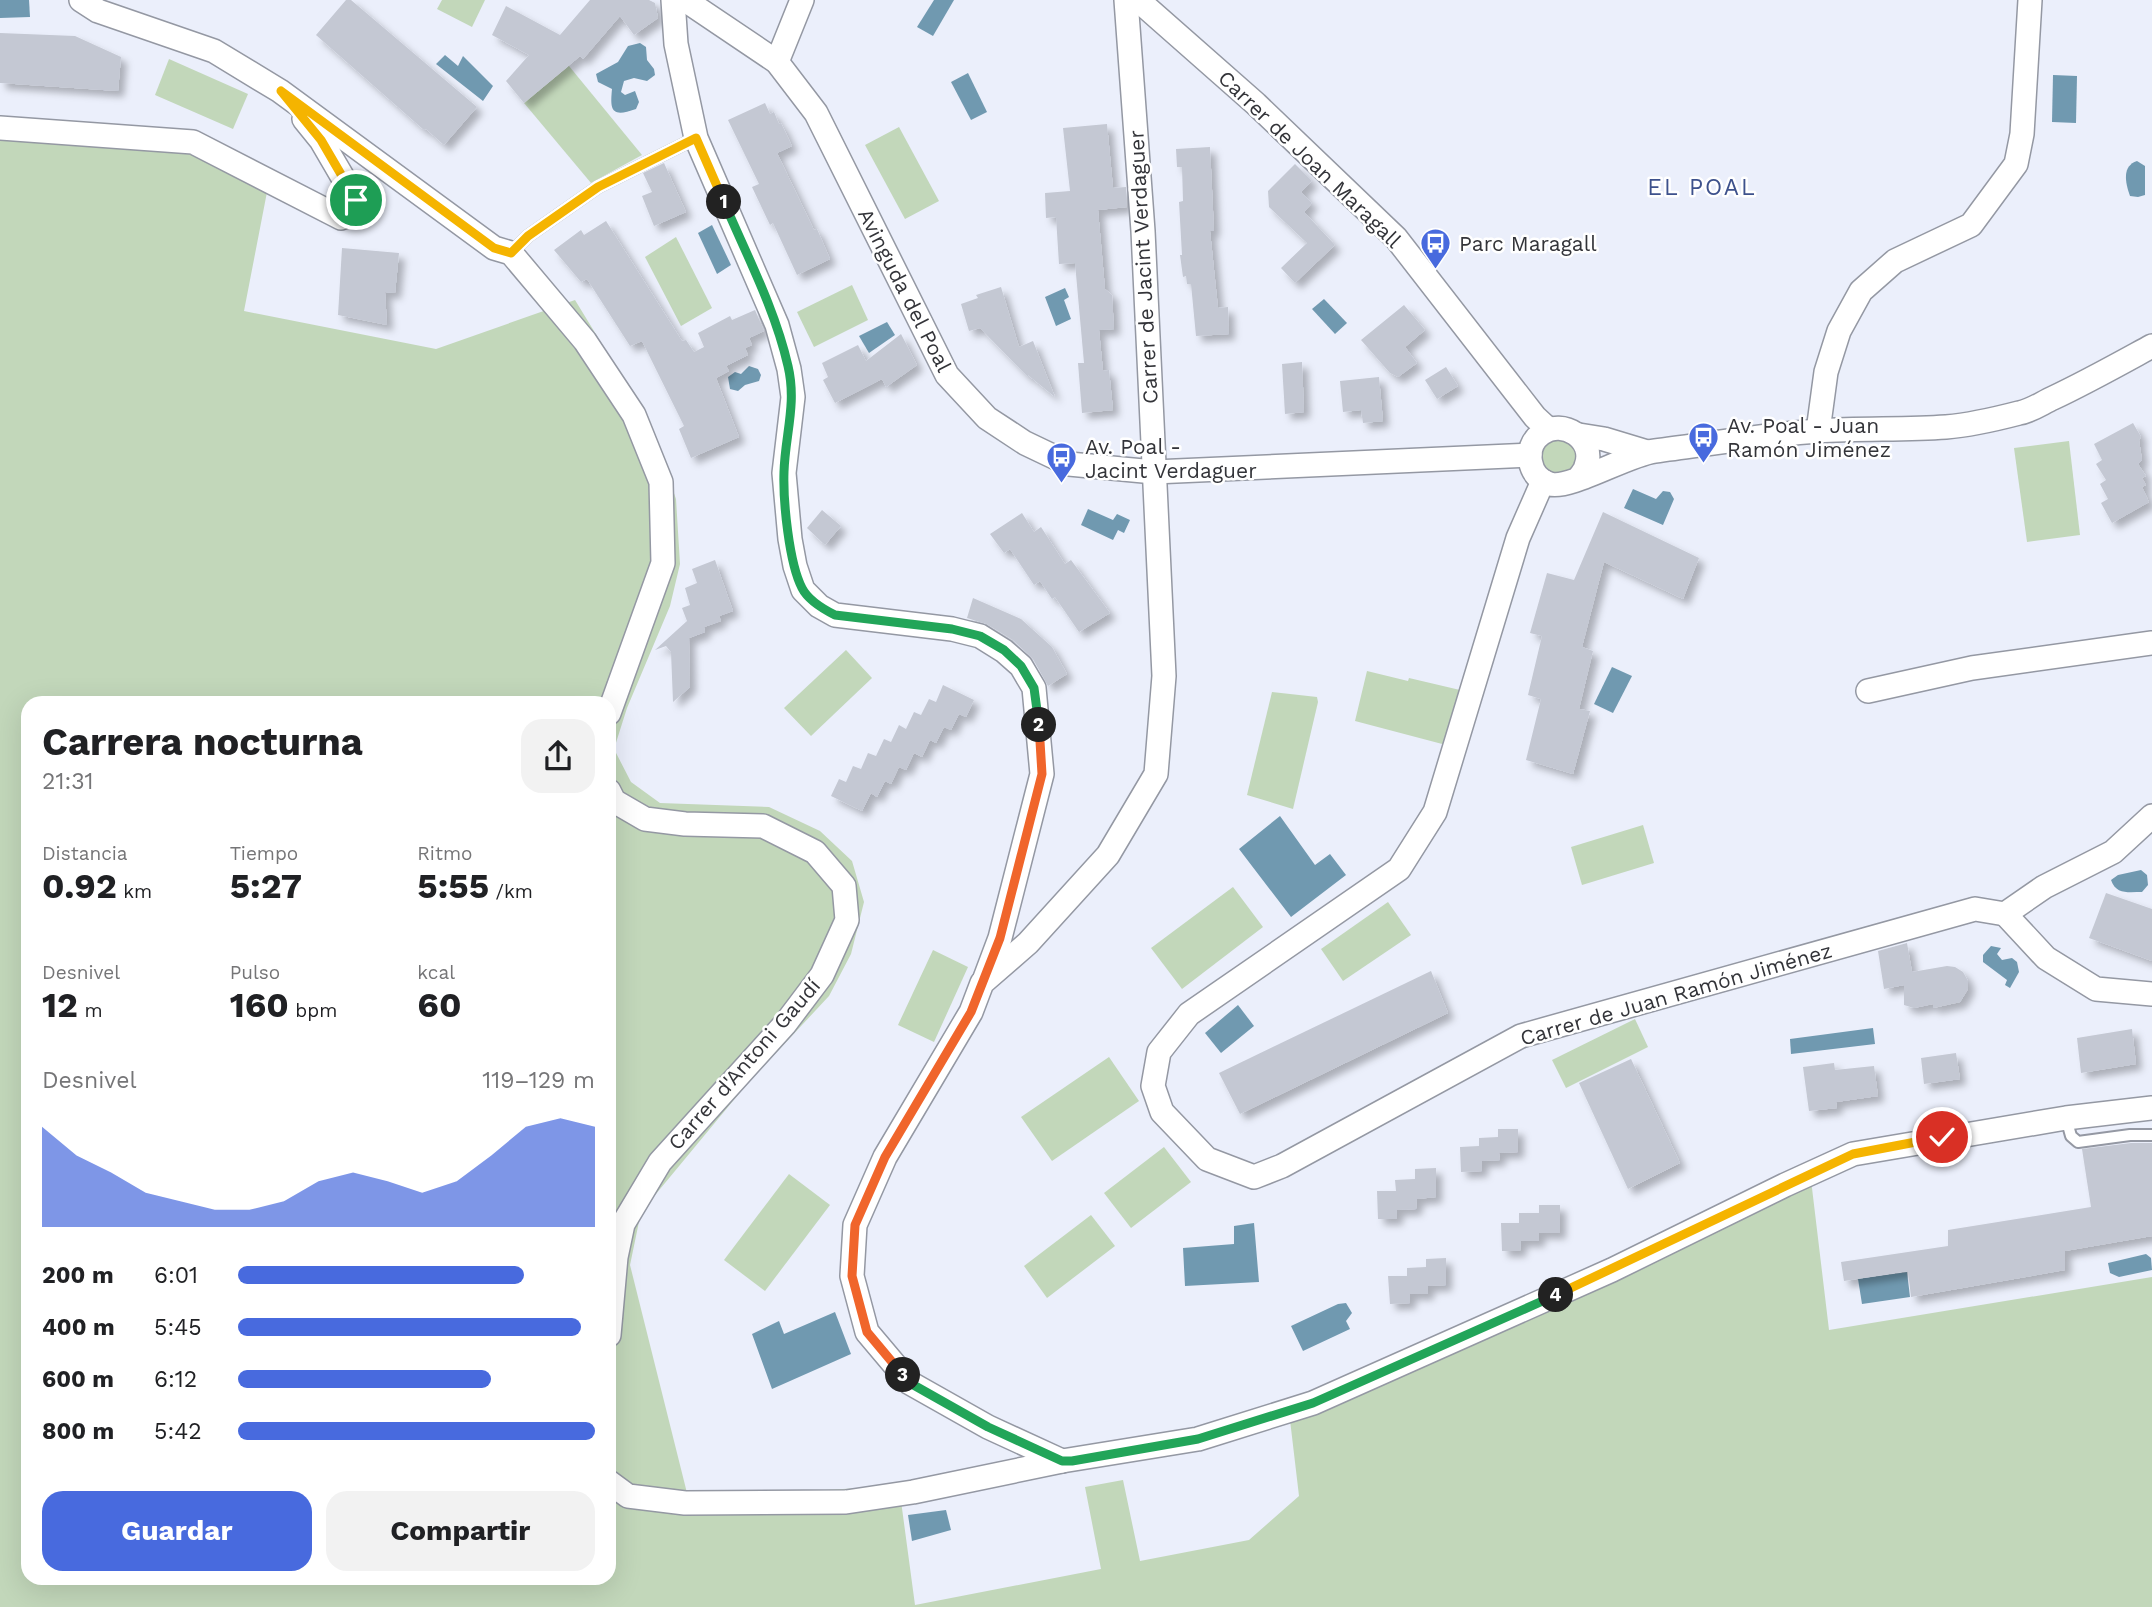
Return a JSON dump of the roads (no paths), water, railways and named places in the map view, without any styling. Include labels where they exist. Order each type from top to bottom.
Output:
[{"type":"street","points":[[81,0],[98,10],[214,51],[281,91],[494,248],[511,253],[585,341],[634,415],[661,482],[663,563],[615,696]]},
{"type":"street","points":[[673,0],[676,44],[696,138],[777,325],[789,369],[793,397],[784,473],[790,539],[803,590],[819,607],[835,615],[952,629],[980,636],[1004,650],[1021,666],[1034,688],[1042,774],[1000,938],[982,983]]},
{"type":"street","name":"Avinguda del Poal","points":[[685,0],[777,62],[816,113],[947,375],[987,418],[1026,443],[1069,464],[1154,472],[1530,455]]},
{"type":"street","points":[[777,62],[802,0]]},
{"type":"street","name":"Carrer de Jacint Verdaguer","points":[[1062,1461],[988,1427],[910,1383],[867,1332],[852,1276],[855,1225],[885,1157],[971,1012],[982,983],[1028,943],[1108,855],[1156,774],[1164,676],[1143,231],[1126,0]]},
{"type":"street","name":"Carrer de Joan Maragall","points":[[1138,0],[1256,104],[1396,238],[1548,429]]},
{"type":"street","points":[[1818,431],[1826,372],[1839,331],[1861,291],[1895,261],[1971,225],[2015,164],[2022,134],[2030,0]]},
{"type":"street","points":[[0,128],[193,142],[341,218],[356,211],[356,200],[321,140],[281,91]]},
{"type":"street","points":[[1647,452],[1604,439],[1579,435],[1570,429],[1559,427],[1548,429],[1539,435],[1532,444],[1530,455],[1533,470],[1543,481],[1558,486],[1647,452],[1818,431],[1948,426],[2023,412],[2087,382],[2152,346]]},
{"type":"street","points":[[1578,480],[1587,466],[1587,449],[1579,435]]},
{"type":"street","name":"Carrer de Juan Ramón Jiménez","points":[[1543,481],[1518,538],[1435,812],[1399,869],[1189,1014],[1159,1052],[1153,1086],[1162,1112],[1207,1159],[1254,1177],[1282,1166],[1521,1036],[1975,909],[2005,914]]},
{"type":"street","points":[[1868,691],[1972,668],[2152,643]]},
{"type":"street","name":"Carrer d'Antoni Gaudí","points":[[616,802],[645,819],[685,824],[763,826],[815,852],[844,886],[847,920],[822,975],[785,1024],[660,1162],[623,1224],[616,1257]]},
{"type":"street","points":[[2152,816],[2113,852],[2044,887],[2005,914],[2046,958],[2096,989],[2152,994]]},
{"type":"street","points":[[616,1487],[628,1496],[685,1503],[846,1502],[914,1492],[1062,1461],[1198,1439],[1313,1403],[1612,1270],[1853,1154],[2066,1118],[2152,1108]]},
{"type":"lane","points":[[511,253],[528,236],[598,187],[696,138]]},
{"type":"lane","points":[[2066,1118],[2071,1136],[2078,1142],[2152,1135]]},
{"type":"water","points":[[0,0],[29,0],[30,17],[0,18]]},
{"type":"water","points":[[934,0],[954,0],[933,36],[917,27]]},
{"type":"water","points":[[640,43],[646,47],[647,60],[655,75],[647,81],[634,78],[624,81],[621,92],[625,95],[635,91],[639,102],[636,109],[617,112],[612,107],[612,89],[598,82],[596,74],[618,62],[628,46]]},
{"type":"water","points":[[445,55],[458,66],[463,56],[493,86],[483,101],[436,64]]},
{"type":"water","points":[[968,73],[987,112],[971,120],[951,82]]},
{"type":"water","points":[[2053,75],[2077,76],[2076,123],[2052,122]]},
{"type":"water","points":[[2137,161],[2145,166],[2145,195],[2138,197],[2130,196],[2126,180],[2129,167]]},
{"type":"water","points":[[712,225],[731,265],[717,274],[698,233]]},
{"type":"water","points":[[1065,288],[1069,297],[1064,300],[1071,319],[1056,326],[1045,297]]},
{"type":"water","points":[[1324,299],[1347,323],[1335,334],[1312,309]]},
{"type":"water","points":[[887,322],[895,335],[869,353],[859,336]]},
{"type":"water","points":[[749,366],[758,369],[761,375],[759,381],[745,385],[738,391],[730,389],[728,377],[735,372],[741,374]]},
{"type":"water","points":[[1633,489],[1656,499],[1663,491],[1670,492],[1674,499],[1663,525],[1624,508]]},
{"type":"water","points":[[1088,509],[1113,520],[1117,514],[1130,520],[1124,533],[1118,530],[1113,540],[1081,525]]},
{"type":"water","points":[[1612,667],[1632,676],[1613,713],[1594,704]]},
{"type":"water","points":[[1280,816],[1315,865],[1330,854],[1346,875],[1291,917],[1239,849]]},
{"type":"water","points":[[2141,870],[2147,875],[2148,885],[2142,892],[2128,892],[2113,885],[2111,880],[2118,875]]},
{"type":"water","points":[[1991,946],[2001,948],[1997,954],[2002,960],[2012,958],[2017,962],[2019,972],[2010,988],[2005,985],[2007,980],[1983,962],[1983,955]]},
{"type":"water","points":[[1238,1005],[1254,1026],[1221,1053],[1205,1033]]},
{"type":"water","points":[[1873,1028],[1875,1044],[1791,1054],[1790,1039]]},
{"type":"water","points":[[1254,1223],[1259,1282],[1185,1286],[1183,1248],[1234,1244],[1234,1226]]},
{"type":"water","points":[[2146,1254],[2151,1258],[2152,1270],[2119,1277],[2110,1273],[2108,1263]]},
{"type":"water","points":[[1907,1272],[1910,1297],[1862,1304],[1858,1279]]},
{"type":"water","points":[[1346,1303],[1352,1313],[1346,1321],[1350,1329],[1303,1351],[1291,1326],[1338,1304]]},
{"type":"water","points":[[835,1312],[851,1354],[772,1389],[752,1334],[779,1321],[784,1334]]},
{"type":"water","points":[[946,1510],[951,1530],[912,1541],[908,1515]]},
{"type":"place","name":"Parc Maragall","points":[[1436,270]]},
{"type":"place","name":"Av. Poal - Juan Ramón Jiménez","points":[[1704,464]]},
{"type":"place","name":"Av. Poal - Jacint Verdaguer","points":[[1062,485]]},
{"type":"district","name":"EL POAL","points":[[1702,187]]}]
